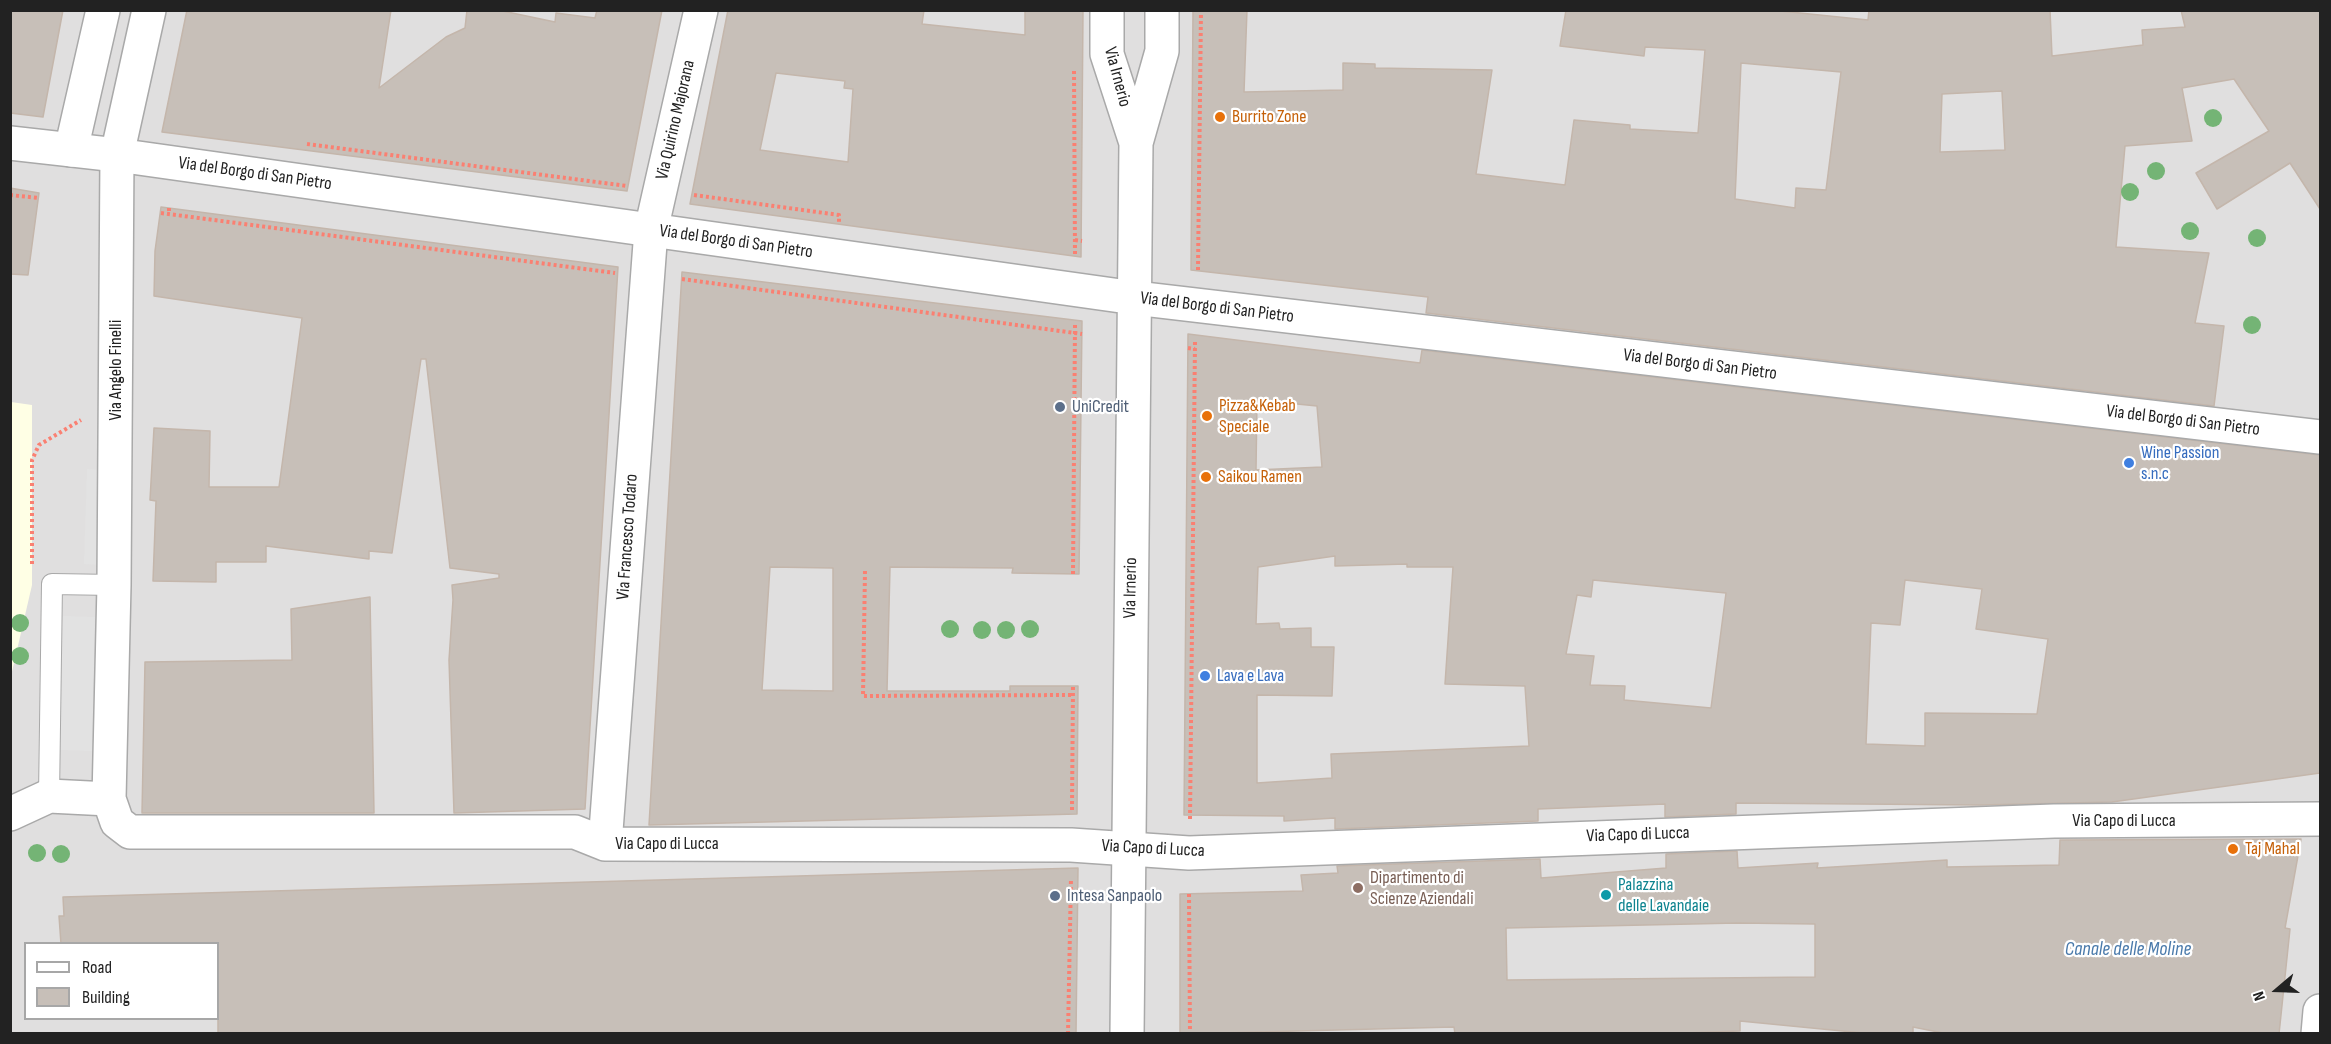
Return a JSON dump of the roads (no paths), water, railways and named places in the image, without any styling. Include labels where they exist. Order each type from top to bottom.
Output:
[{"type":"street","points":[[72,150],[103,10]]},
{"type":"street","points":[[117,155],[148,10]]},
{"type":"street","name":"Via Quirino Majorana","points":[[651,230],[701,10]]},
{"type":"street","name":"Via Irnerio","points":[[1107,10],[1107,54],[1136,143]]},
{"type":"street","name":"Via Irnerio","points":[[1126,1034],[1136,143],[1162,51],[1162,10]]},
{"type":"street","name":"Via del Borgo di San Pietro","points":[[10,143],[117,155],[1135,298],[2320,437]]},
{"type":"street","name":"Via Angelo Finelli","points":[[109,799],[114,585],[117,155]]},
{"type":"street","name":"Via Francesco Todaro","points":[[605,844],[651,230]]},
{"type":"street","points":[[10,814],[49,796],[109,799]]},
{"type":"street","name":"Via Capo di Lucca","points":[[109,799],[117,822],[123,829],[139,834],[574,832],[605,844],[1071,844],[1189,853],[2054,821],[2320,819]]},
{"type":"street","points":[[2318,1034],[2320,1011]]},
{"type":"lane","points":[[49,796],[52,584],[114,585]]},
{"type":"place","name":"Burrito Zone","points":[[1220,117]]},
{"type":"place","name":"UniCredit","points":[[1060,407]]},
{"type":"place","name":"Pizza&Kebab Speciale","points":[[1207,416]]},
{"type":"place","name":"Wine Passion s.n.c","points":[[2129,463]]},
{"type":"place","name":"Saikou Ramen","points":[[1206,477]]},
{"type":"place","name":"Lava e Lava","points":[[1205,676]]},
{"type":"place","name":"Taj Mahal","points":[[2233,849]]},
{"type":"place","name":"Dipartimento di Scienze Aziendali","points":[[1358,888]]},
{"type":"place","name":"Palazzina delle Lavandaie","points":[[1606,895]]},
{"type":"place","name":"Intesa Sanpaolo","points":[[1055,896]]},
{"type":"water label","name":"Canale delle Moline","points":[[2128,950]]}]
